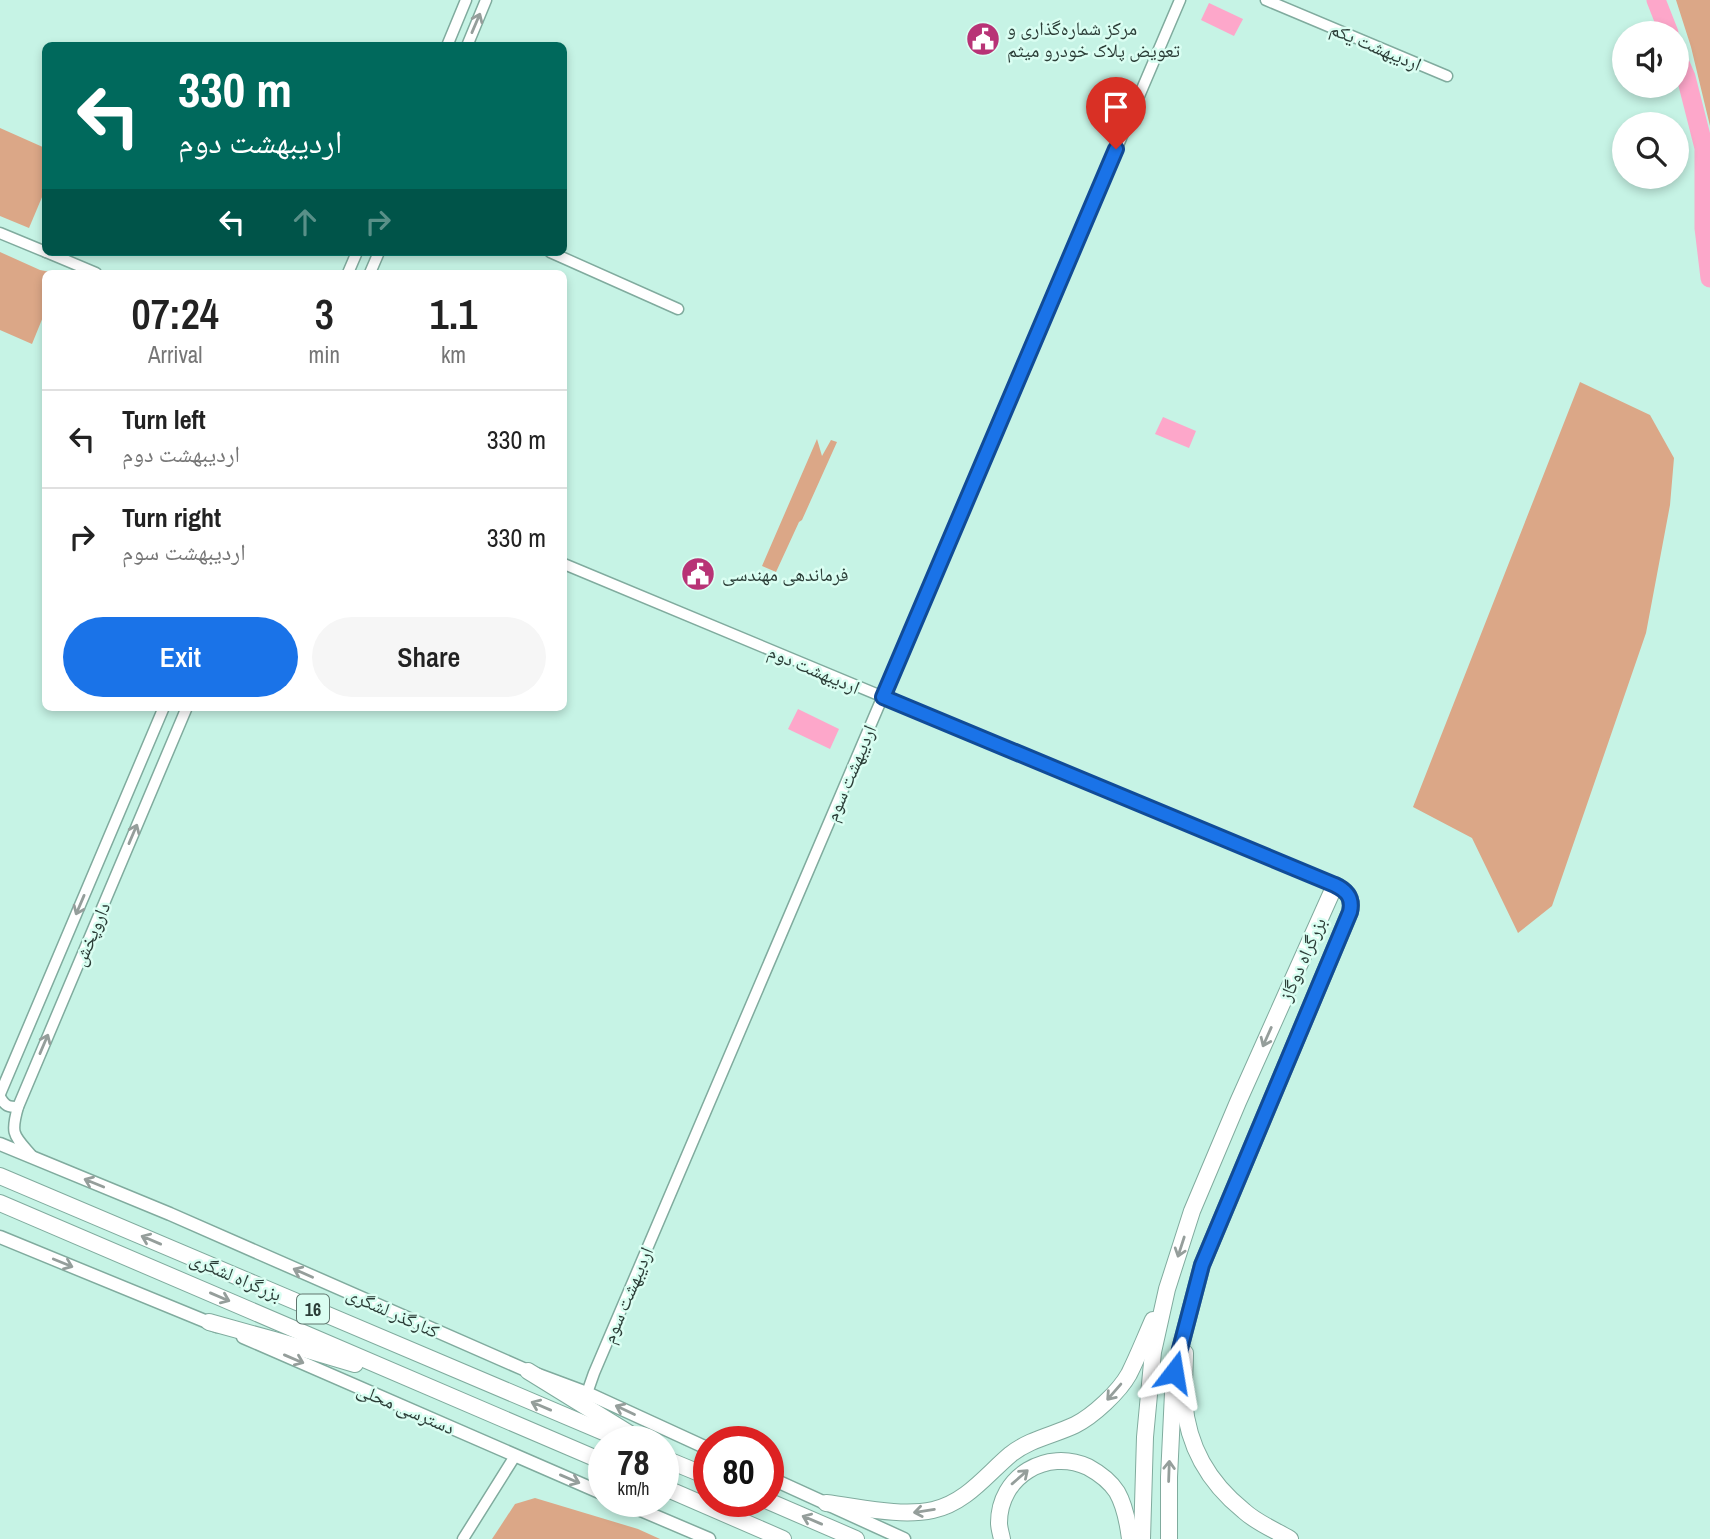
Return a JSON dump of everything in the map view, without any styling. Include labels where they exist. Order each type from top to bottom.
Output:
[{"type":"highway","name":"بزرگراه دوگاز","points":[[1142,1539],[1145,1437],[1152,1364],[1167,1289],[1192,1211],[1335,885],[1349,896],[1352,904],[1350,912],[1202,1265],[1186,1320],[1174,1372],[1169,1539]]},
{"type":"highway","name":"بزرگراه لشگری","points":[[0,1176],[589,1426]]},
{"type":"highway","name":"بزرگراه لشگری","points":[[0,1203],[588,1455]]},
{"type":"highway","points":[[826,1503],[912,1513],[936,1509],[959,1499],[1013,1452],[1077,1424],[1104,1404],[1128,1377],[1167,1289]]},
{"type":"highway","points":[[1186,1320],[1184,1400],[1188,1432],[1202,1465],[1221,1489],[1246,1513],[1290,1539]]},
{"type":"highway","points":[[209,1322],[431,1387]]},
{"type":"highway","points":[[528,1371],[617,1426]]},
{"type":"highway","points":[[1002,1539],[999,1522],[1011,1484],[1026,1470],[1050,1461],[1077,1462],[1099,1473],[1116,1491],[1127,1517],[1130,1539]]},
{"type":"highway","points":[[679,1494],[783,1539]]},
{"type":"highway","points":[[784,1508],[856,1539]]},
{"type":"main road","name":"کنارگذر لشگری","points":[[0,1144],[170,1214],[528,1371],[587,1393],[693,1442]]},
{"type":"main road","points":[[0,1237],[209,1322]]},
{"type":"main road","name":"دسترسی محلی","points":[[209,1322],[588,1487]]},
{"type":"main road","points":[[784,1483],[904,1539]]},
{"type":"main road","points":[[657,1517],[709,1539]]},
{"type":"street","points":[[449,42],[466,0]]},
{"type":"street","points":[[469,42],[486,0]]},
{"type":"street","name":"اردیبهشت سوم","points":[[587,1393],[1180,0]]},
{"type":"street","name":"اردیبهشت یکم","points":[[1266,0],[1447,76]]},
{"type":"street","points":[[0,233],[42,250]]},
{"type":"street","points":[[56,256],[89,270]]},
{"type":"street","points":[[559,256],[678,309]]},
{"type":"street","name":"اردیبهشت دوم","points":[[567,565],[1335,885]]},
{"type":"street","name":"داروپخش","points":[[0,1095],[162,711]]},
{"type":"street","name":"داروپخش","points":[[34,1158],[15,1136],[13,1123],[18,1107],[185,711]]},
{"type":"street","points":[[0,1095],[4,1104],[18,1107]]},
{"type":"street","points":[[464,1539],[515,1456]]},
{"type":"shaded area","points":[[1676,0],[1710,0],[1710,126],[1689,41],[1689,21],[1683,21]]},
{"type":"shaded area","points":[[1209,3],[1243,19],[1234,36],[1201,20]]},
{"type":"shaded area","points":[[0,128],[42,147],[42,197],[29,228],[0,216]]},
{"type":"shaded area","points":[[0,252],[42,270],[42,319],[32,344],[0,330]]},
{"type":"shaded area","points":[[1580,382],[1650,415],[1674,458],[1670,505],[1646,633],[1552,906],[1518,933],[1472,838],[1413,807]]},
{"type":"shaded area","points":[[1163,417],[1196,431],[1189,448],[1155,434]]},
{"type":"shaded area","points":[[817,439],[822,456],[831,440],[837,442],[776,572],[762,566]]},
{"type":"shaded area","points":[[798,709],[839,729],[830,749],[788,729]]},
{"type":"shaded area","points":[[535,1498],[588,1514],[588,1517],[598,1517],[638,1529],[660,1539],[492,1539],[515,1504]]},
{"type":"waterway","points":[[1656,0],[1664,21]]},
{"type":"waterway","points":[[1689,89],[1704,148],[1704,228],[1710,278]]},
{"type":"place","name":"مرکز شماره‌گذاری و تعویض پلاک خودرو میثم","points":[[983,39]]},
{"type":"place","name":"فرماندهی مهندسی","points":[[698,574]]},
{"type":"route","points":[[1116,149],[883,697],[1335,885],[1349,896],[1352,904],[1350,912],[1202,1265],[1174,1372]]}]
